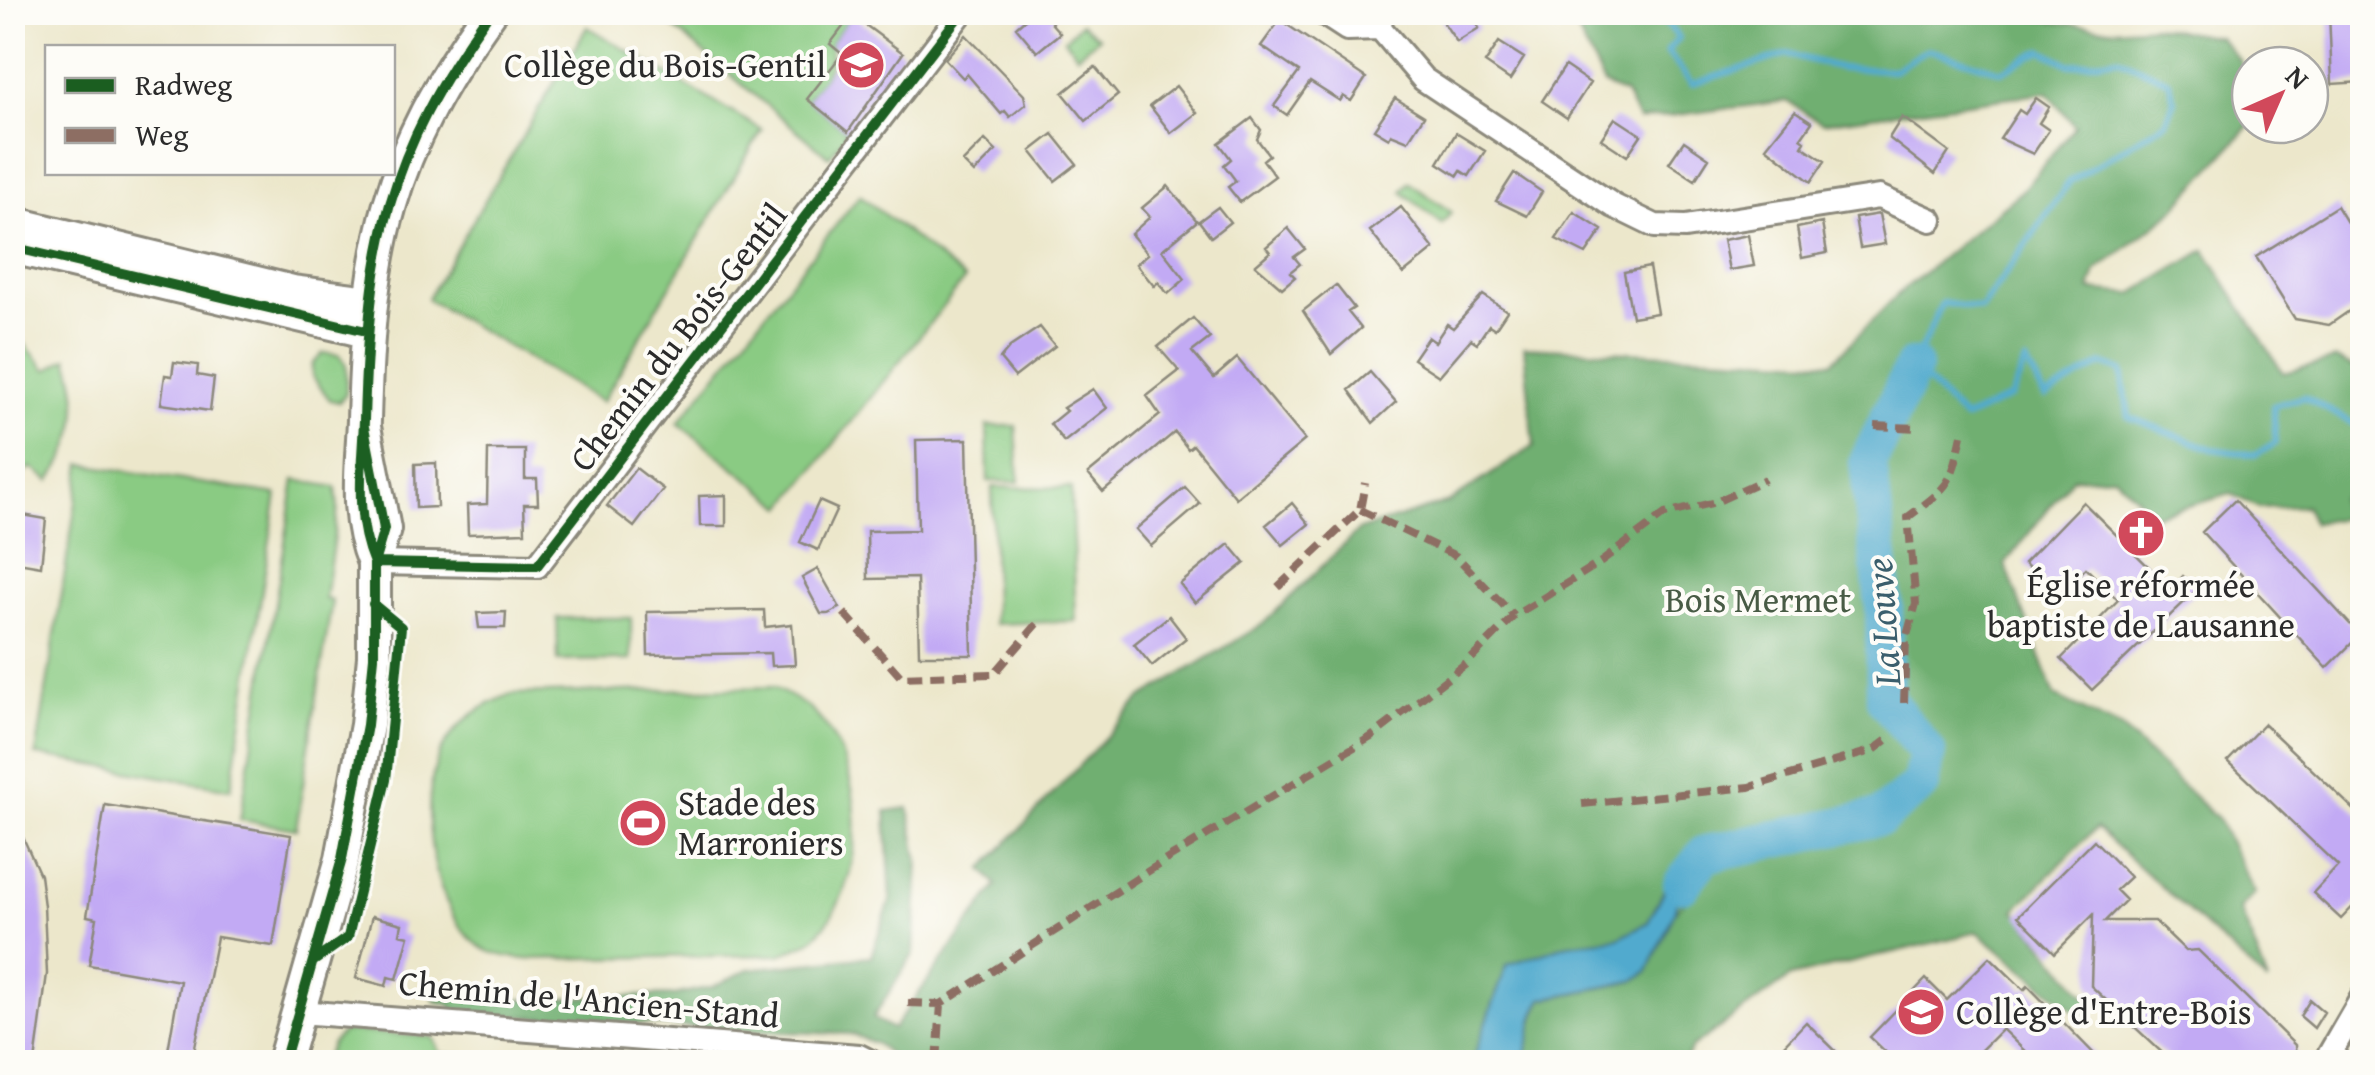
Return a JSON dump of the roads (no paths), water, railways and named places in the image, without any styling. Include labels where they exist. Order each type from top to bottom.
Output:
[{"type":"main road","points":[[284,1062],[358,782],[374,657],[374,563],[383,523],[364,427],[368,316],[377,247],[405,153],[437,90],[490,12]]},
{"type":"main road","points":[[12,222],[293,292],[368,316]]},
{"type":"main road","points":[[12,247],[368,316]]},
{"type":"street","name":"Chemin du Bois-Gentil","points":[[374,563],[536,566],[962,12]]},
{"type":"street","points":[[1321,12],[1347,29],[1380,20],[1422,79],[1614,206],[1655,226],[1684,227],[1879,196],[1931,220]]},
{"type":"street","points":[[2324,1062],[2362,998]]},
{"type":"street","name":"Chemin de l'Ancien-Stand","points":[[300,1012],[859,1056],[870,1062]]},
{"type":"water","points":[[1676,868],[1682,884],[1674,913],[1648,971],[1634,981],[1543,999],[1535,1014],[1523,1062],[1472,1062],[1507,965],[1568,944],[1618,938],[1648,922]]},
{"type":"waterway","points":[[1658,12],[1679,38],[1667,52],[1692,84],[1787,54],[1841,68],[1894,70],[1928,49],[2001,71],[2042,50],[2070,65],[2118,58],[2169,81],[2175,101],[2166,122],[2070,181],[1981,309],[1942,303],[1913,367],[1964,419],[2011,397],[2026,362],[2045,397],[2102,364],[2122,371],[2129,417],[2212,449],[2256,455],[2276,443],[2273,406],[2304,397],[2362,428]]},
{"type":"waterway","name":"La Louve","points":[[1682,884],[1705,854],[1881,817],[1921,785],[1927,752],[1885,699],[1884,604],[1868,462],[1913,367]]},
{"type":"place","name":"Collège du Bois-Gentil","points":[[861,65]]},
{"type":"place","name":"Église réformée baptiste de Lausanne","points":[[2141,533]]},
{"type":"place","name":"Stade des Marroniers","points":[[643,823]]},
{"type":"place","name":"Collège d'Entre-Bois","points":[[1921,1012]]},
{"type":"park label","name":"Bois Mermet","points":[[1758,600]]}]
